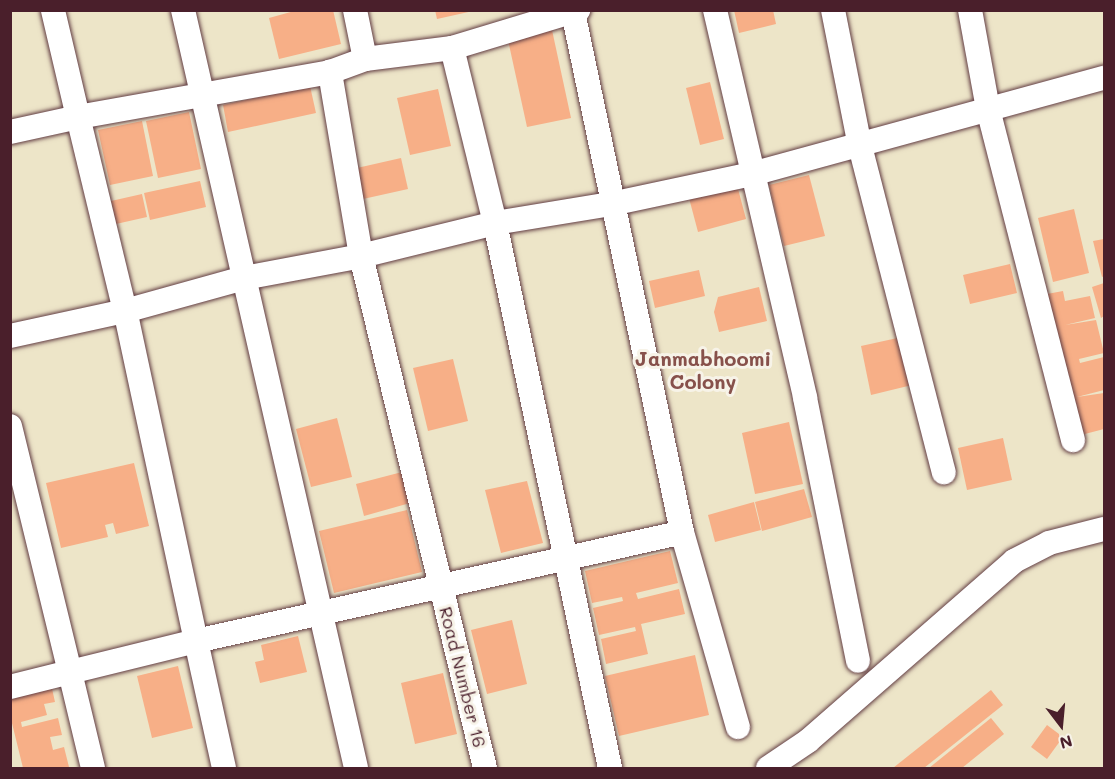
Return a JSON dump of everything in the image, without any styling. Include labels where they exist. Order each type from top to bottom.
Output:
[{"type":"street","points":[[53,10],[126,311],[225,768]]},
{"type":"street","points":[[183,10],[356,768]]},
{"type":"street","points":[[355,10],[365,59]]},
{"type":"street","points":[[715,10],[805,398],[858,661]]},
{"type":"street","points":[[833,10],[860,146],[944,472]]},
{"type":"street","points":[[970,10],[988,109],[1073,440]]},
{"type":"street","points":[[10,132],[78,117],[330,72],[365,59],[452,48],[506,20],[575,11],[611,204],[667,446],[682,532],[738,727]]},
{"type":"street","points":[[452,48],[495,223],[610,768]]},
{"type":"street","name":"Road Number 16","points":[[330,72],[361,256],[485,768]]},
{"type":"street","points":[[10,336],[126,311],[244,278],[361,256],[495,223],[611,204],[752,174],[1104,78]]},
{"type":"street","points":[[10,426],[93,768]]},
{"type":"street","points":[[768,768],[808,741],[1014,561],[1049,543],[1104,529]]},
{"type":"street","points":[[10,687],[321,611],[682,532]]},
{"type":"building","points":[[298,10],[333,10],[341,44],[279,59],[269,18]]},
{"type":"building","points":[[435,10],[473,10],[473,11],[437,19]]},
{"type":"building","points":[[734,10],[773,10],[776,24],[739,33]]},
{"type":"building","points":[[552,30],[571,118],[527,127],[508,40]]},
{"type":"building","points":[[710,82],[724,139],[700,145],[686,88]]},
{"type":"building","points":[[310,86],[316,113],[228,132],[223,105]]},
{"type":"building","points":[[438,89],[451,146],[410,155],[397,98]]},
{"type":"building","points":[[189,112],[201,169],[158,178],[146,121]]},
{"type":"building","points":[[142,121],[153,176],[110,185],[98,130]]},
{"type":"building","points":[[401,158],[408,189],[363,199],[357,168]]},
{"type":"building","points":[[809,175],[825,236],[784,246],[769,185]]},
{"type":"building","points":[[200,181],[206,207],[150,220],[144,193]]},
{"type":"building","points":[[737,185],[746,219],[698,232],[689,198]]},
{"type":"building","points":[[142,194],[147,217],[116,224],[111,201]]},
{"type":"building","points":[[1074,209],[1089,273],[1053,282],[1038,218]]},
{"type":"building","points":[[1104,239],[1104,276],[1102,277],[1093,241]]},
{"type":"building","points":[[1010,264],[1017,293],[970,304],[963,275]]},
{"type":"building","points":[[699,270],[705,296],[655,308],[649,281]]},
{"type":"building","points":[[1104,283],[1104,316],[1101,318],[1092,287]]},
{"type":"building","points":[[759,287],[767,321],[719,332],[714,312],[718,297]]},
{"type":"building","points":[[1063,291],[1065,301],[1090,296],[1095,318],[1065,325],[1096,320],[1104,353],[1079,359],[1080,363],[1104,357],[1104,390],[1077,397],[1104,393],[1104,429],[1081,435],[1047,294]]},
{"type":"building","points":[[902,337],[912,385],[871,395],[861,346]]},
{"type":"building","points":[[453,359],[468,421],[428,431],[413,368]]},
{"type":"building","points":[[337,418],[352,477],[311,487],[296,429]]},
{"type":"building","points":[[789,422],[803,484],[755,494],[742,433]]},
{"type":"building","points":[[1003,438],[1012,480],[967,490],[958,448]]},
{"type":"building","points":[[134,463],[149,526],[116,534],[113,523],[105,525],[108,537],[61,548],[46,483]]},
{"type":"building","points":[[402,472],[410,503],[364,516],[356,484]]},
{"type":"building","points":[[527,481],[543,543],[501,553],[485,490]]},
{"type":"building","points":[[804,489],[812,517],[762,531],[755,502]]},
{"type":"building","points":[[754,502],[761,530],[715,542],[708,515]]},
{"type":"building","points":[[407,510],[422,572],[334,593],[319,531]]},
{"type":"building","points":[[670,551],[678,583],[636,593],[638,599],[679,589],[685,614],[641,624],[648,654],[606,664],[601,639],[636,631],[635,627],[599,635],[593,608],[623,601],[622,597],[592,603],[585,571]]},
{"type":"building","points":[[512,620],[527,684],[487,694],[471,630]]},
{"type":"building","points":[[298,636],[307,672],[260,683],[255,662],[264,660],[261,645]]},
{"type":"building","points":[[695,655],[709,715],[619,736],[605,676]]},
{"type":"building","points":[[178,666],[193,728],[152,738],[137,676]]},
{"type":"building","points":[[443,673],[457,734],[415,744],[401,683]]},
{"type":"building","points":[[51,684],[55,702],[44,704],[47,715],[21,722],[22,727],[58,718],[62,735],[50,737],[53,750],[64,747],[69,767],[23,768],[10,715],[10,693]]},
{"type":"building","points":[[991,690],[1003,705],[924,768],[893,768]]},
{"type":"building","points":[[991,718],[1004,734],[962,768],[929,768]]},
{"type":"building","points":[[1047,725],[1063,737],[1047,759],[1031,747]]},
{"type":"district","name":"Janmabhoomi Colony","points":[[703,370]]}]
